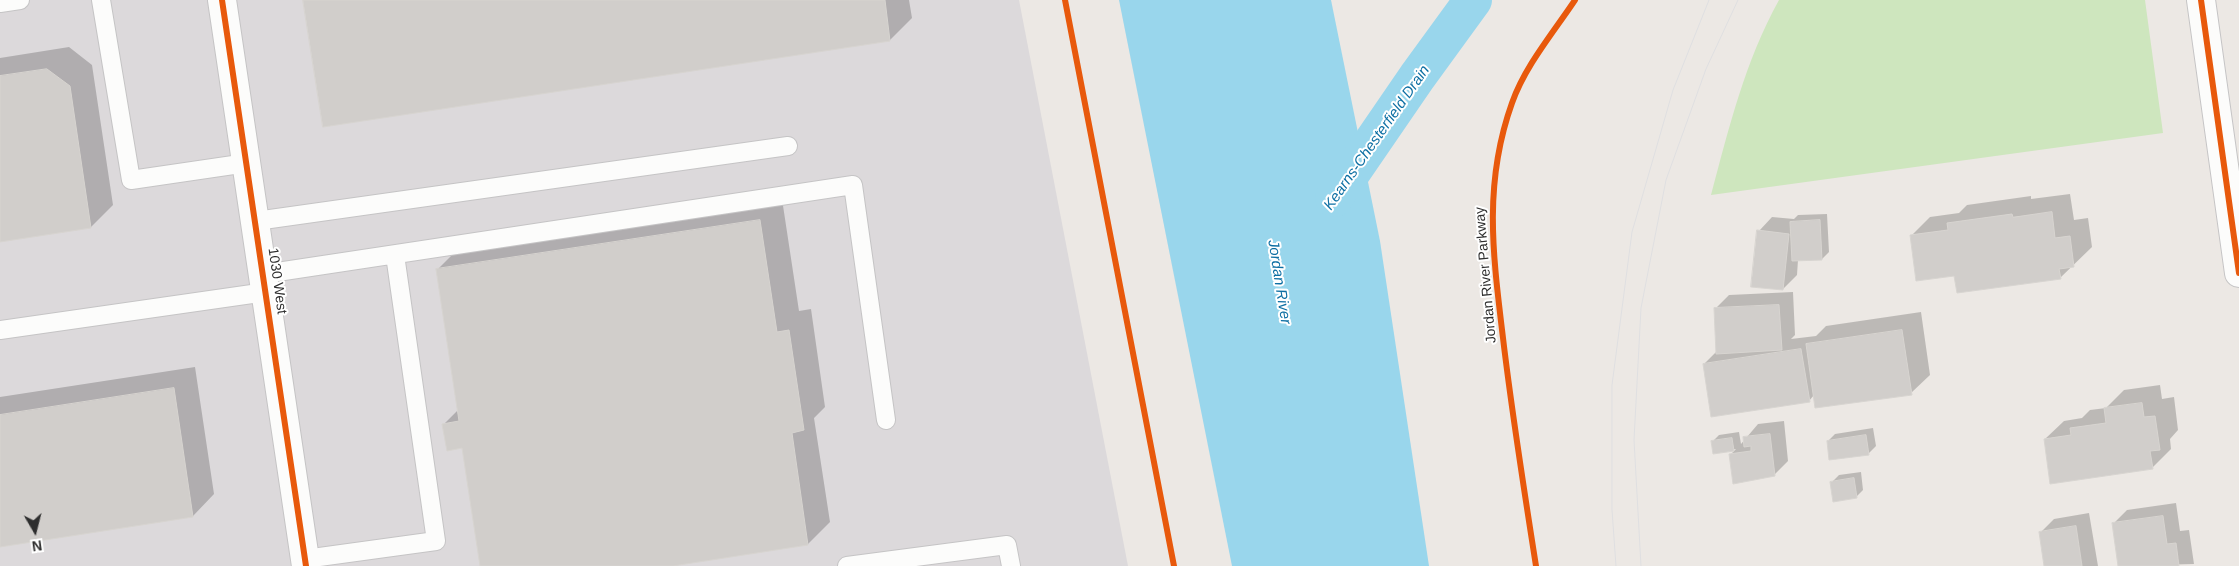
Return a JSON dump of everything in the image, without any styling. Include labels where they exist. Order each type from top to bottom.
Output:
[{"type":"street","name":"1030 West","points":[[222,0],[305,562]]},
{"type":"street","points":[[2201,0],[2239,273]]},
{"type":"lane","points":[[0,3],[20,0]]},
{"type":"lane","points":[[101,0],[131,180],[246,163]]},
{"type":"lane","points":[[256,221],[788,146]]},
{"type":"lane","points":[[0,330],[265,283],[396,255],[853,185],[886,420]]},
{"type":"lane","points":[[305,562],[436,542],[396,255]]},
{"type":"lane","points":[[847,566],[1007,545],[1011,566]]},
{"type":"shaded area","points":[[0,0],[1019,0],[1128,566],[0,566]]},
{"type":"green space","points":[[1779,0],[2145,0],[2163,133],[1711,195],[1731,120],[1747,71]]},
{"type":"water","name":"Jordan River","points":[[1119,0],[1331,0],[1380,241],[1429,566],[1232,566]]},
{"type":"building","points":[[303,0],[885,0],[890,41],[323,127]]},
{"type":"building","points":[[47,69],[70,86],[91,228],[0,242],[0,76]]},
{"type":"building","points":[[2052,212],[2055,238],[2070,236],[2074,267],[2059,269],[2061,279],[1957,293],[1954,276],[1916,281],[1910,235],[1948,230],[1947,223],[2012,214],[2013,217]]},
{"type":"building","points":[[760,220],[777,332],[789,330],[804,430],[792,433],[808,545],[673,566],[480,566],[462,448],[447,451],[442,424],[459,421],[436,269]]},
{"type":"building","points":[[1820,220],[1822,260],[1792,261],[1790,222]]},
{"type":"building","points":[[1757,230],[1789,234],[1783,290],[1751,287]]},
{"type":"building","points":[[1779,305],[1782,350],[1716,354],[1714,308]]},
{"type":"building","points":[[1902,330],[1912,395],[1815,408],[1806,344]]},
{"type":"building","points":[[1801,349],[1810,402],[1711,417],[1703,364]]},
{"type":"building","points":[[174,388],[193,517],[0,547],[0,415]]},
{"type":"building","points":[[2142,403],[2144,417],[2155,416],[2160,450],[2150,451],[2153,469],[2050,484],[2044,439],[2071,435],[2070,428],[2106,423],[2104,408]]},
{"type":"building","points":[[1770,434],[1775,476],[1733,484],[1729,454],[1751,451],[1751,446],[1744,447],[1743,437]]},
{"type":"building","points":[[1866,435],[1869,455],[1829,460],[1827,441]]},
{"type":"building","points":[[1732,438],[1734,451],[1713,454],[1711,441]]},
{"type":"building","points":[[1854,478],[1857,498],[1833,502],[1830,482]]},
{"type":"building","points":[[2163,516],[2167,544],[2176,543],[2179,566],[2118,566],[2112,523]]},
{"type":"building","points":[[2076,526],[2082,566],[2044,566],[2039,532]]},
{"type":"waterway","name":"Kearns-Chesterfield Drain","points":[[1334,198],[1417,77],[1473,0]]},
{"type":"tram line","points":[[1616,566],[1612,510],[1612,385],[1632,232],[1673,90],[1709,0]]},
{"type":"tram line","points":[[1641,566],[1634,440],[1641,308],[1666,180],[1706,69],[1738,0]]},
{"type":"cycle path","points":[[222,0],[306,566]]},
{"type":"cycle path","points":[[1065,0],[1174,566]]},
{"type":"cycle path","name":"Jordan River Parkway","points":[[1536,566],[1514,424],[1499,307],[1494,249],[1494,191],[1497,162],[1512,103],[1524,76],[1575,0]]},
{"type":"cycle path","points":[[2201,0],[2239,273]]}]
